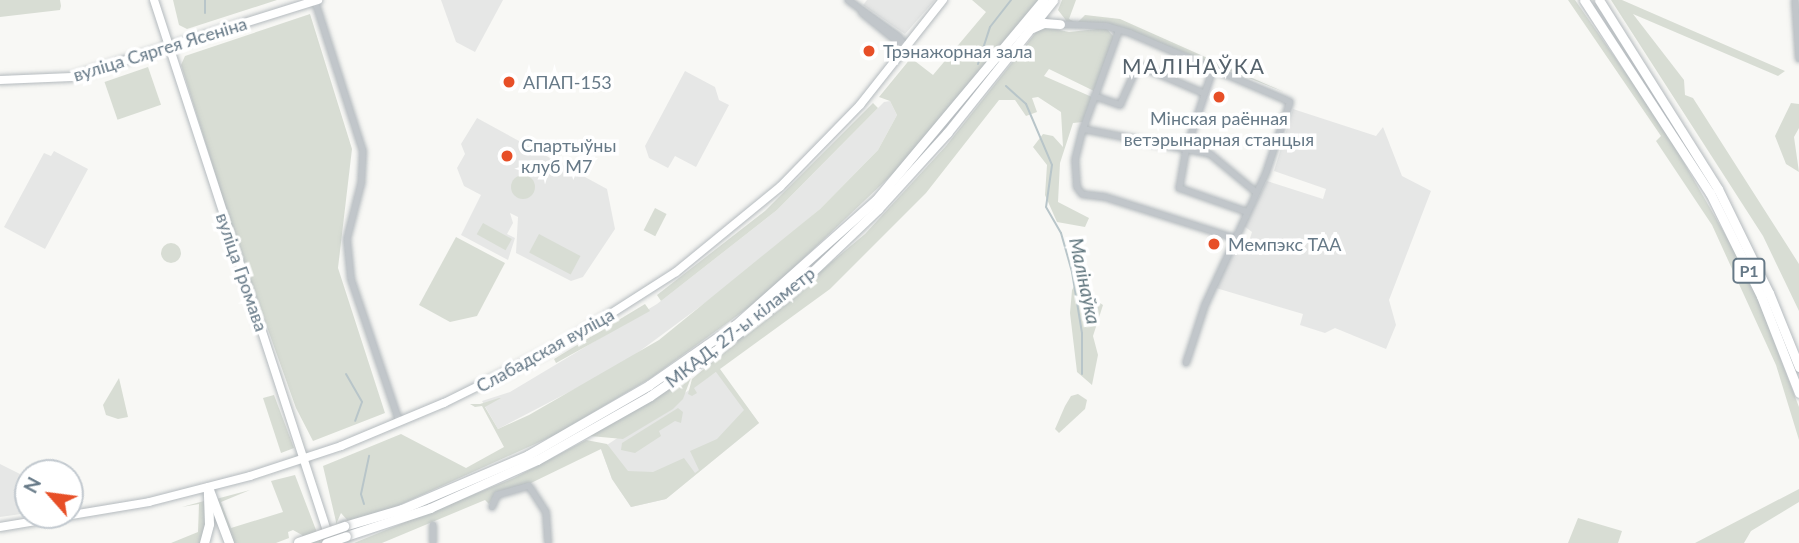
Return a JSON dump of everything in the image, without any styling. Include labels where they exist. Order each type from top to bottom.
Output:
[{"type":"highway","points":[[962,108],[1043,0]]},
{"type":"highway","points":[[962,108],[1055,0]]},
{"type":"highway","points":[[1029,30],[1044,23],[1060,24],[1055,12],[1055,0]]},
{"type":"highway","name":"Р1","points":[[1584,0],[1710,193],[1761,296],[1799,393]]},
{"type":"highway","name":"Р1","points":[[1599,0],[1713,180],[1764,281],[1799,366]]},
{"type":"highway","name":"МКАД, 27-ы кіламетр","points":[[345,531],[471,486],[576,440],[650,396],[789,294],[878,209],[962,108]]},
{"type":"highway","points":[[204,543],[209,524],[208,487]]},
{"type":"highway","points":[[208,487],[229,543]]},
{"type":"highway","points":[[329,543],[345,531]]},
{"type":"highway","points":[[296,542],[345,531]]},
{"type":"main road","name":"вуліца Громава","points":[[153,0],[167,49],[306,458],[329,543]]},
{"type":"main road","name":"Слабадская вуліца","points":[[0,527],[127,506],[208,487],[306,458],[517,369],[676,272],[731,230],[806,161],[906,48],[943,0]]},
{"type":"main road","name":"вуліца Сяргея Ясеніна","points":[[0,80],[64,79],[316,1]]},
{"type":"street","points":[[848,0],[906,48]]},
{"type":"street","points":[[1795,0],[1795,42],[1799,60]]},
{"type":"street","points":[[316,1],[363,151],[362,184],[347,239],[351,279],[399,421]]},
{"type":"street","points":[[1060,24],[1119,30],[1290,102],[1257,193],[1209,295],[1186,363]]},
{"type":"street","points":[[1119,30],[1094,96],[1075,160],[1082,194],[1105,197],[1234,238]]},
{"type":"street","points":[[1094,96],[1120,105],[1138,65],[1203,93]]},
{"type":"street","points":[[1213,69],[1186,150],[1181,191],[1247,212]]},
{"type":"street","points":[[1083,129],[1210,154],[1257,193]]},
{"type":"street","points":[[492,507],[497,495],[529,486],[546,512],[548,543]]},
{"type":"street","points":[[433,526],[433,543]]},
{"type":"shaded area","points":[[0,0],[60,0],[61,6],[60,10],[0,17]]},
{"type":"shaded area","points":[[173,0],[277,0],[187,29],[179,25]]},
{"type":"shaded area","points":[[441,0],[503,0],[475,52],[456,42]]},
{"type":"shaded area","points":[[867,0],[935,0],[905,34],[863,5]]},
{"type":"shaded area","points":[[972,0],[1038,0],[902,165],[763,297],[651,378],[555,435],[393,508],[348,521],[341,513],[337,522],[341,543],[323,466],[401,434],[466,468],[504,447],[482,406],[475,407],[470,404],[501,398],[485,407],[498,429],[529,415],[659,340],[820,209],[878,150],[897,115],[890,101],[879,97],[911,58],[933,75],[986,12]]},
{"type":"shaded area","points":[[1062,0],[1076,0],[1069,19],[1077,23],[1085,15],[1120,19],[1284,92],[1116,26],[1068,23],[1058,10]]},
{"type":"shaded area","points":[[1568,0],[1575,0],[1663,126],[1749,276],[1799,407],[1799,440],[1776,365],[1712,225],[1656,141],[1661,136]]},
{"type":"shaded area","points":[[1611,0],[1622,0],[1785,71],[1778,76],[1633,14],[1684,80],[1685,95],[1693,98],[1799,264],[1799,311],[1763,236]]},
{"type":"shaded area","points":[[310,14],[352,149],[338,268],[385,413],[313,441],[296,408],[236,240],[181,65],[185,56]]},
{"type":"shaded area","points":[[1041,26],[1069,32],[1106,28],[1114,37],[1094,91],[1049,69],[1044,76],[1092,97],[1083,122],[1073,123],[1060,163],[1058,202],[1089,218],[1085,227],[1057,222],[1045,195],[1047,165],[1033,147],[1043,134],[1053,136],[1063,147],[1061,112],[1038,97],[1032,98],[1037,112],[1026,116],[1015,100],[999,100],[926,193],[830,289],[720,369],[759,423],[666,499],[631,507],[612,479],[601,449],[531,483],[495,493],[489,504],[485,500],[382,543],[354,543],[514,478],[586,440],[607,444],[628,471],[653,472],[684,458],[695,473],[699,470],[690,451],[717,439],[744,410],[716,372],[694,388],[697,393],[692,396],[688,394],[692,379],[865,234],[946,146]]},
{"type":"shaded area","points":[[148,67],[161,105],[118,120],[105,82]]},
{"type":"shaded area","points":[[685,71],[715,87],[719,100],[729,105],[696,167],[675,156],[668,168],[649,158],[645,146]]},
{"type":"shaded area","points":[[890,101],[897,115],[878,150],[820,209],[736,280],[621,365],[498,429],[482,401],[510,392],[657,304],[777,210],[884,102]]},
{"type":"shaded area","points":[[873,103],[878,108],[777,210],[661,301],[657,295],[765,211]]},
{"type":"shaded area","points":[[1791,103],[1799,104],[1799,128],[1794,137],[1799,172],[1786,164],[1775,136]]},
{"type":"shaded area","points":[[1293,109],[1376,136],[1383,127],[1402,176],[1431,191],[1389,300],[1396,325],[1386,349],[1335,328],[1325,333],[1300,325],[1303,314],[1216,288],[1232,251],[1245,254],[1252,232],[1244,226],[1267,181],[1323,199],[1326,189],[1274,171]]},
{"type":"shaded area","points":[[477,118],[607,189],[615,229],[583,277],[571,281],[516,253],[518,217],[510,213],[513,223],[507,234],[515,238],[508,260],[461,235],[481,195],[464,186],[457,168],[465,154],[461,144]]},
{"type":"shaded area","points":[[54,151],[88,169],[45,249],[4,227],[44,153],[51,156]]},
{"type":"shaded area","points":[[523,175],[534,182],[535,187],[528,198],[523,199],[512,192],[511,187],[518,176]]},
{"type":"shaded area","points":[[655,208],[667,214],[655,236],[644,230]]},
{"type":"shaded area","points":[[483,223],[512,239],[506,250],[477,234]]},
{"type":"shaded area","points":[[539,234],[580,256],[571,275],[529,253]]},
{"type":"shaded area","points":[[456,237],[505,263],[477,316],[450,322],[419,305]]},
{"type":"shaded area","points":[[171,243],[178,246],[181,253],[178,260],[171,263],[164,260],[161,253],[164,246]]},
{"type":"shaded area","points":[[1089,271],[1088,295],[1103,305],[1093,336],[1098,355],[1092,385],[1077,372],[1070,313],[1072,290],[1083,272]]},
{"type":"shaded area","points":[[645,304],[650,311],[556,363],[554,359]]},
{"type":"shaded area","points":[[719,370],[759,423],[666,499],[631,507],[612,479],[601,449]]},
{"type":"shaded area","points":[[693,372],[683,399],[673,409],[623,439],[590,436]]},
{"type":"shaded area","points":[[119,378],[128,417],[118,419],[106,415],[103,405]]},
{"type":"shaded area","points":[[1078,394],[1087,400],[1085,409],[1059,433],[1055,429],[1065,406],[1071,396]]},
{"type":"shaded area","points":[[274,395],[294,448],[281,453],[263,398]]},
{"type":"shaded area","points":[[678,408],[683,412],[681,423],[675,421],[659,431],[661,436],[635,453],[621,450],[622,443]]},
{"type":"shaded area","points":[[0,464],[14,471],[14,515],[0,517]]},
{"type":"shaded area","points":[[295,475],[321,543],[304,543],[302,535],[293,530],[288,532],[289,538],[276,543],[232,543],[216,499],[250,490],[221,502],[231,528],[283,512],[271,481]]},
{"type":"shaded area","points":[[1799,489],[1799,502],[1751,531],[1744,543],[1695,543]]},
{"type":"shaded area","points":[[204,501],[207,518],[201,543],[171,543],[198,532],[199,504],[182,507]]},
{"type":"shaded area","points":[[1578,518],[1622,531],[1618,543],[1568,543]]},
{"type":"waterway","points":[[205,0],[205,13]]},
{"type":"waterway","name":"Малінаўка","points":[[978,64],[990,27],[1011,0]]},
{"type":"waterway","name":"Малінаўка","points":[[1006,86],[1026,104],[1052,165],[1046,207],[1061,233],[1072,272],[1082,333],[1082,374]]},
{"type":"waterway","points":[[346,374],[362,402],[355,421]]},
{"type":"waterway","points":[[364,504],[361,494],[369,456]]},
{"type":"place","name":"Трэнажорная зала","points":[[869,51]]},
{"type":"place","name":"АПАП-153","points":[[509,82]]},
{"type":"place","name":"Мінская раённая ветэрынарная станцыя","points":[[1219,97]]},
{"type":"place","name":"Спартыўны клуб М7","points":[[507,156]]},
{"type":"place","name":"Мемпэкс ТАА","points":[[1214,244]]},
{"type":"district","name":"МАЛІНАЎКА","points":[[1194,66]]}]
